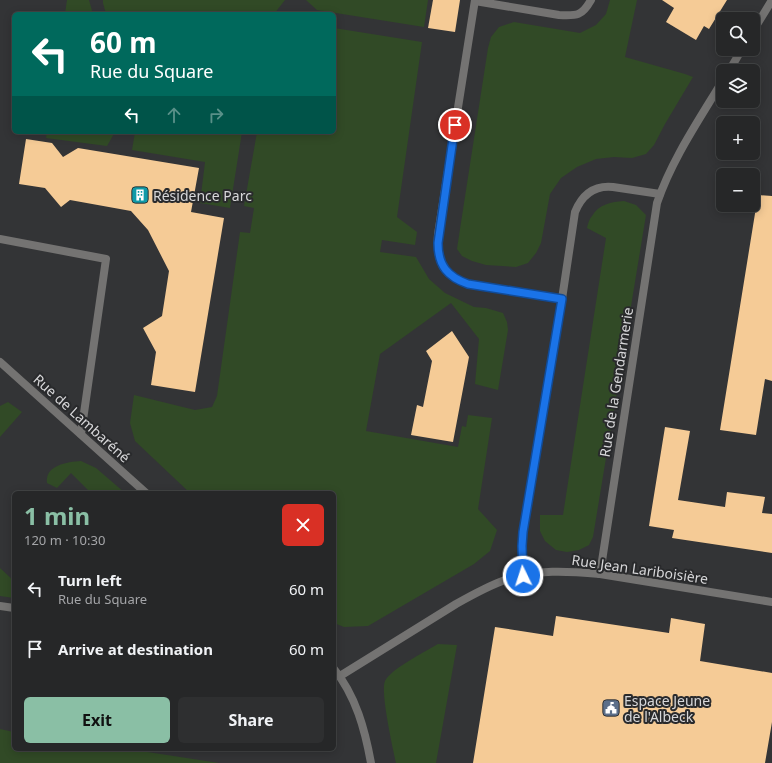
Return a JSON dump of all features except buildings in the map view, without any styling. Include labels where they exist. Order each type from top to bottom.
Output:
[{"type":"street","points":[[562,299],[468,284],[455,278],[448,273],[440,260],[438,252],[438,234],[475,0],[569,16],[581,14],[591,0]]},
{"type":"street","points":[[760,20],[772,0]]},
{"type":"street","name":"Rue de la Gendarmerie","points":[[600,574],[655,214],[660,194],[674,164],[687,138],[716,91]]},
{"type":"street","points":[[523,576],[523,532],[575,212],[582,199],[599,187],[606,186],[660,194]]},
{"type":"street","points":[[0,239],[106,259],[81,434]]},
{"type":"street","name":"Rue de Lambaréné","points":[[0,362],[144,491]]},
{"type":"street","name":"Rue Jean Lariboisière","points":[[340,676],[456,604],[492,585],[506,580],[541,572],[572,571],[600,574],[772,602]]},
{"type":"street","points":[[0,606],[12,608]]},
{"type":"street","points":[[336,671],[352,697],[362,723],[368,744],[371,763]]},
{"type":"green space","points":[[67,0],[89,0],[92,12],[65,12]]},
{"type":"green space","points":[[103,0],[285,0],[276,12],[105,12]]},
{"type":"green space","points":[[306,0],[428,0],[424,27],[317,10]]},
{"type":"green space","points":[[610,0],[637,0],[625,57],[693,77],[654,145],[646,154],[632,158],[614,157],[596,159],[577,167],[561,178],[550,194],[541,243],[536,253],[528,263],[516,267],[486,265],[462,256],[457,249],[488,48],[491,37],[499,27],[514,22],[580,33],[596,25],[606,14]]},
{"type":"green space","points":[[336,28],[422,42],[397,217],[417,232],[415,245],[382,240],[380,252],[416,257],[429,279],[445,293],[474,307],[486,308],[503,313],[507,322],[508,330],[498,390],[475,384],[479,339],[451,303],[380,354],[366,431],[458,447],[462,426],[466,427],[468,415],[492,418],[478,509],[497,530],[490,551],[474,564],[368,626],[344,627],[336,624],[336,491],[188,491],[135,441],[130,423],[134,395],[195,410],[212,407],[217,396],[240,232],[250,233],[254,208],[244,206],[257,134],[336,134]]},
{"type":"green space","points":[[47,134],[114,134],[107,146],[46,138]]},
{"type":"green space","points":[[135,134],[242,134],[230,208],[200,203],[205,162],[132,150]]},
{"type":"green space","points":[[624,201],[636,205],[646,215],[593,537],[589,545],[579,550],[567,552],[556,550],[545,541],[540,531],[540,515],[563,515],[606,238],[587,228],[590,219],[602,206]]},
{"type":"green space","points":[[8,402],[22,412],[0,437],[0,406]]},
{"type":"green space","points":[[81,461],[96,468],[123,491],[89,491],[71,473],[57,488],[47,483],[47,477],[53,468],[70,462]]},
{"type":"green space","points":[[0,568],[12,579],[12,598],[0,596]]},
{"type":"green space","points":[[438,644],[457,645],[436,763],[396,763],[385,708],[385,681],[401,666]]},
{"type":"green space","points":[[0,729],[12,732],[12,751],[141,751],[219,763],[0,763]]},
{"type":"place","name":"Résidence Parc","points":[[140,195]]},
{"type":"place","name":"Espace Jeune de l'Albeck","points":[[611,708]]},
{"type":"route","points":[[455,125],[438,234],[438,252],[444,268],[448,273],[461,282],[468,284],[562,299],[523,532],[523,576]]}]
